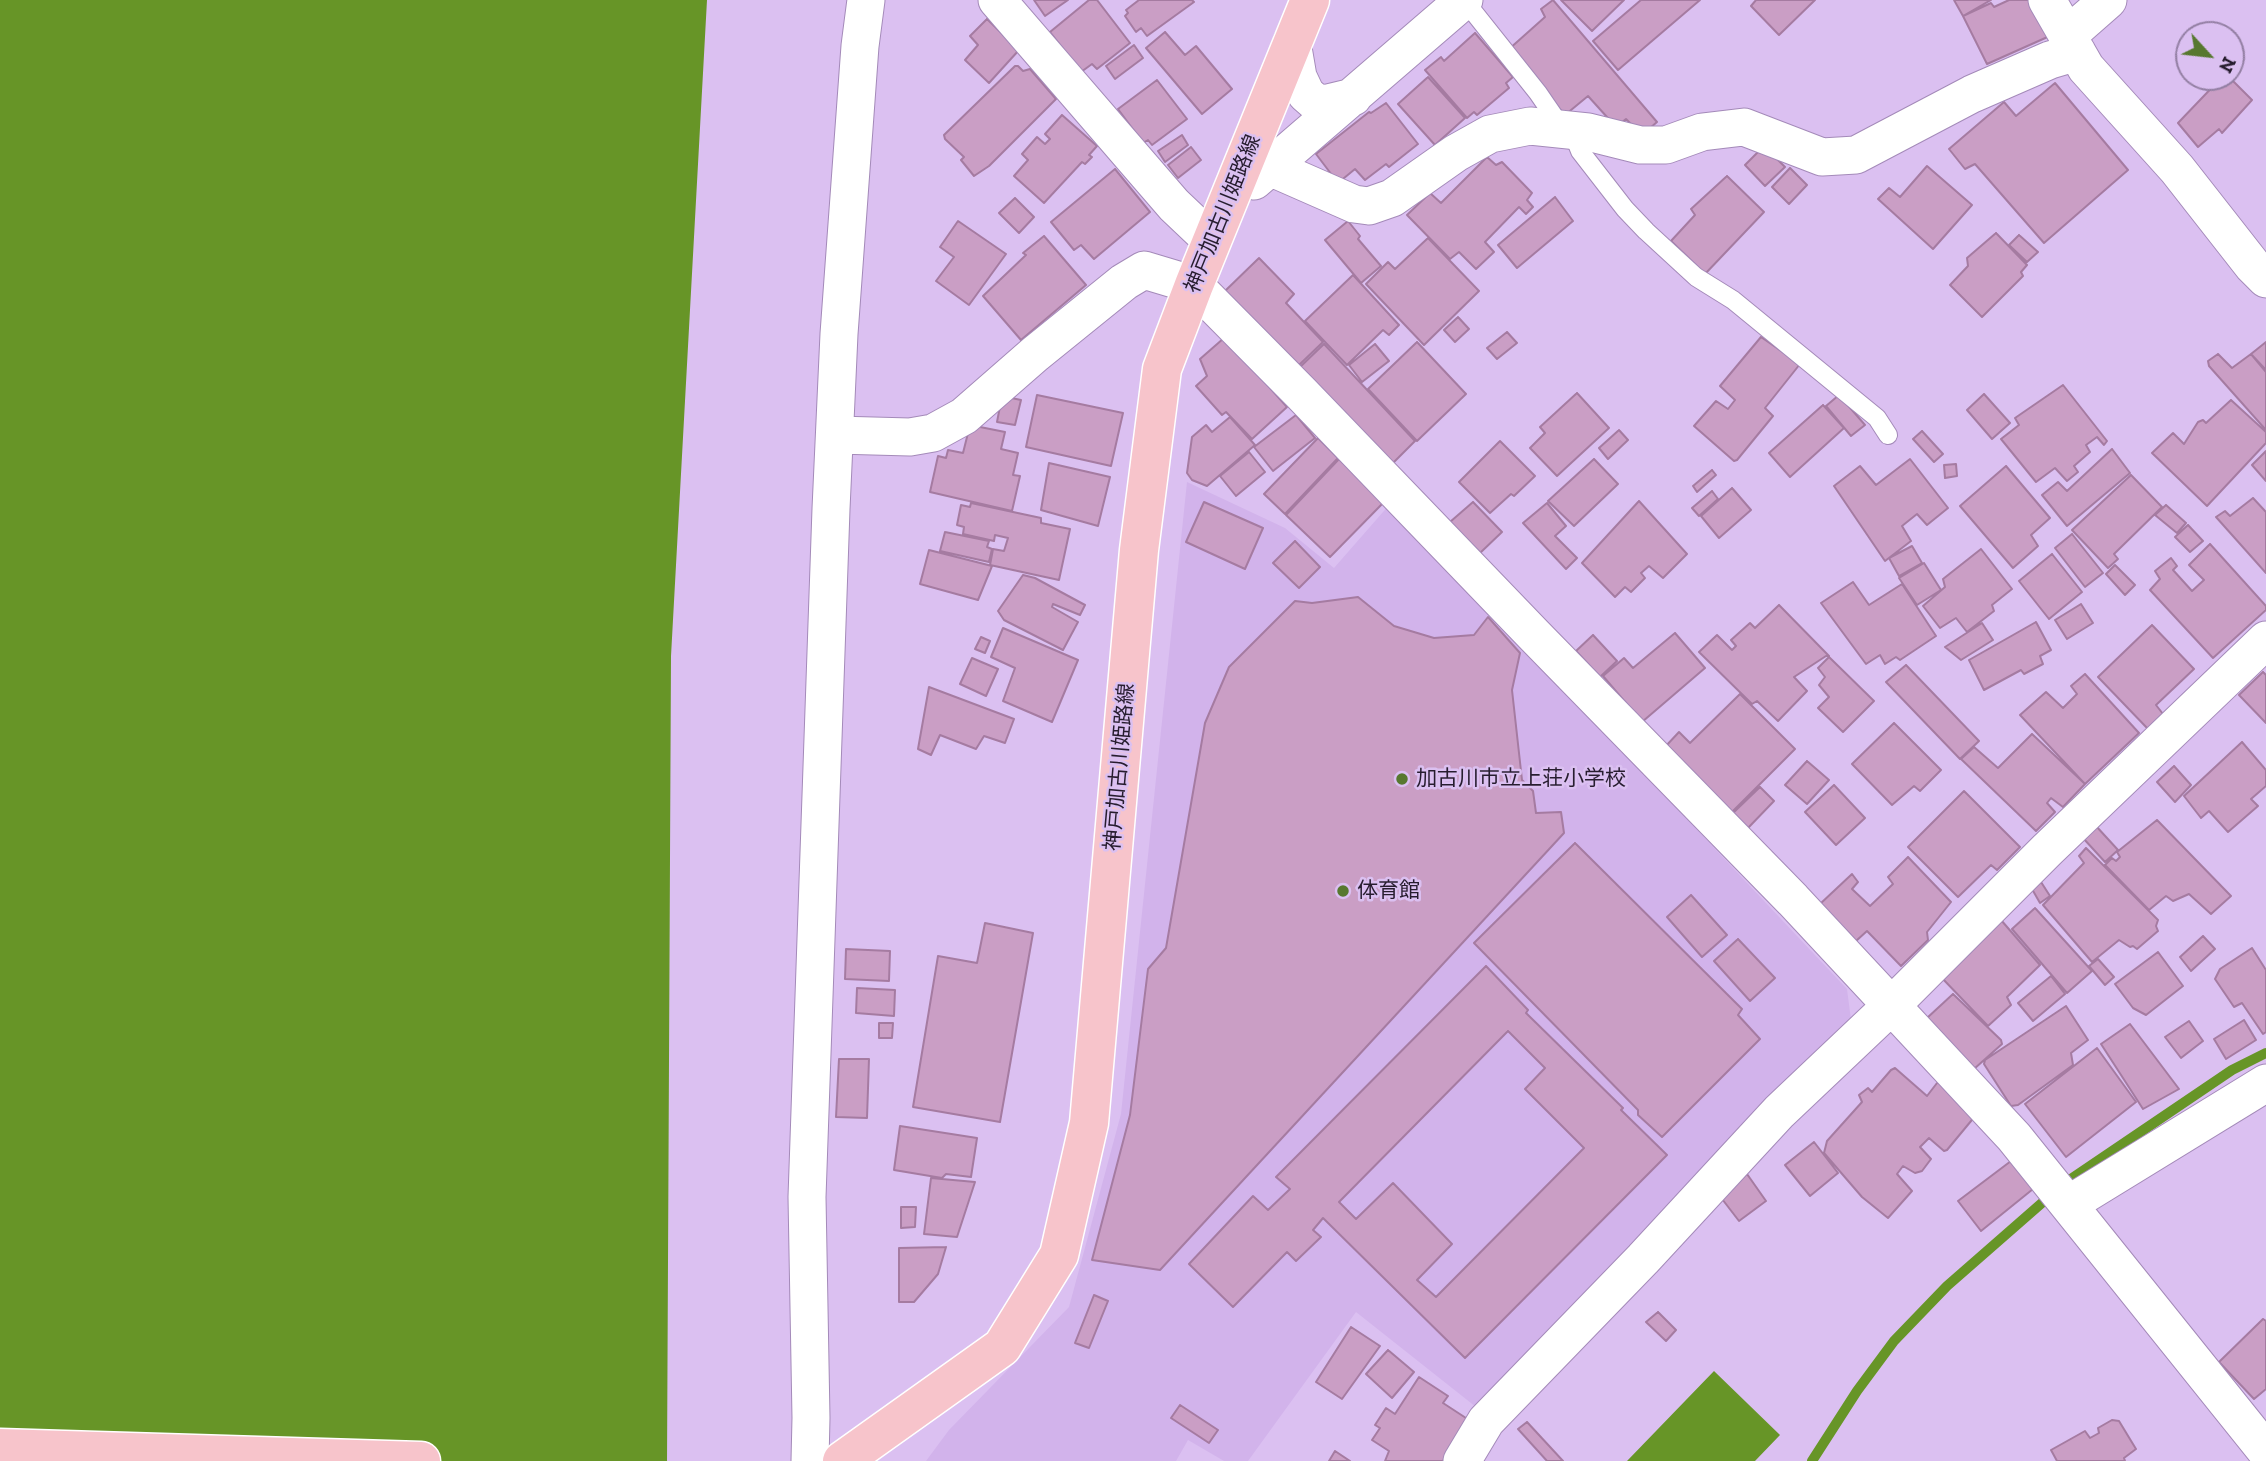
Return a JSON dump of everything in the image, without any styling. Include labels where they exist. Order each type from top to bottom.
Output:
[{"type":"main road","name":"神戸加古川姫路線","points":[[842,1461],[1002,1347],[1059,1255],[1089,1122],[1139,550],[1162,369],[1310,0]]},
{"type":"main road","points":[[0,1448],[421,1461]]},
{"type":"street","points":[[810,1461],[807,1197],[839,334],[866,0]]},
{"type":"street","points":[[997,0],[1174,205],[1212,241]]},
{"type":"street","points":[[1228,201],[1272,168],[1464,0]]},
{"type":"street","points":[[2047,0],[2085,68],[2177,169],[2266,279]]},
{"type":"street","points":[[1272,168],[1353,204],[1369,206],[1392,198],[1457,153],[1490,134],[1530,126],[1588,132],[1640,145],[1666,145],[1702,132],[1744,127],[1822,157],[1856,155],[1972,94],[2050,60],[2072,44],[2108,0]]},
{"type":"street","points":[[1292,43],[1298,77],[1314,101],[1324,104],[1353,97]]},
{"type":"street","points":[[836,435],[910,437],[933,433],[964,416],[1034,354],[1124,282],[1144,270],[1194,285],[1793,900],[2014,1137],[2266,1451]]},
{"type":"street","points":[[1462,1461],[1486,1421],[1643,1259],[1779,1112],[2266,640]]},
{"type":"street","points":[[2069,1204],[2266,1083]]},
{"type":"lane","points":[[1464,0],[1567,130],[1625,209],[1646,231],[1696,276],[1733,300],[1877,418],[1888,435]]},
{"type":"shaded area","points":[[0,0],[707,0],[671,656],[667,1461],[0,1461]]},
{"type":"shaded area","name":"加古川市立上荘小学校","points":[[1187,482],[1285,528],[1334,568],[1390,504],[1847,989],[1851,1020],[1476,1407],[1356,1312],[1248,1461],[1224,1461],[1188,1440],[1176,1461],[926,1461],[949,1430],[1069,1307],[1121,1114]]},
{"type":"shaded area","points":[[1714,1371],[1780,1435],[1755,1461],[1627,1461]]},
{"type":"building","points":[[1034,0],[1068,0],[1045,16]]},
{"type":"building","points":[[1089,0],[1097,0],[1130,43],[1097,69],[1092,64],[1081,72],[1050,32]]},
{"type":"building","points":[[1139,0],[1194,2],[1147,36],[1141,28],[1136,32],[1125,16],[1128,13],[1126,10]]},
{"type":"building","points":[[1553,0],[1657,122],[1642,135],[1626,119],[1616,127],[1588,96],[1565,115],[1508,50],[1545,17],[1541,9]]},
{"type":"building","points":[[1561,0],[1624,0],[1592,31]]},
{"type":"building","points":[[1641,0],[1700,0],[1618,70],[1593,41]]},
{"type":"building","points":[[1756,0],[1815,0],[1779,35],[1751,6]]},
{"type":"building","points":[[1954,0],[1991,0],[1963,16]]},
{"type":"building","points":[[2009,0],[2040,0],[2052,35],[1987,64],[1963,16],[1991,3],[1994,7]]},
{"type":"building","points":[[987,19],[1019,50],[989,83],[965,60],[978,45],[970,36]]},
{"type":"building","points":[[1165,32],[1185,55],[1196,46],[1232,89],[1202,114],[1146,48]]},
{"type":"building","points":[[1475,33],[1513,77],[1506,83],[1509,88],[1477,115],[1474,112],[1467,118],[1425,70],[1441,57],[1444,61]]},
{"type":"building","points":[[1134,45],[1143,58],[1115,79],[1106,66]]},
{"type":"building","points":[[1015,66],[1023,71],[1030,69],[1056,99],[989,166],[974,176],[961,160],[964,157],[944,135]]},
{"type":"building","points":[[1428,77],[1465,118],[1435,145],[1398,104]]},
{"type":"building","points":[[1157,80],[1187,119],[1152,145],[1148,140],[1143,143],[1118,109]]},
{"type":"building","points":[[2055,83],[2128,170],[2044,243],[1975,164],[1965,169],[1949,149],[2004,102],[2016,116]]},
{"type":"building","points":[[2209,91],[2243,91],[2252,100],[2222,133],[2219,129],[2198,147],[2178,123]]},
{"type":"building","points":[[1386,103],[1418,144],[1389,167],[1386,164],[1365,180],[1355,169],[1338,183],[1316,154],[1369,112]]},
{"type":"building","points":[[1062,115],[1097,146],[1089,155],[1092,157],[1085,164],[1082,162],[1044,203],[1014,176],[1028,160],[1022,154],[1037,137],[1045,144],[1050,139],[1045,134]]},
{"type":"building","points":[[1182,135],[1188,145],[1165,162],[1158,151]]},
{"type":"building","points":[[1764,146],[1785,167],[1765,186],[1745,165]]},
{"type":"building","points":[[1191,147],[1201,160],[1178,178],[1168,165]]},
{"type":"building","points":[[1487,157],[1496,165],[1502,162],[1532,193],[1527,200],[1533,207],[1526,214],[1519,207],[1485,242],[1494,252],[1476,269],[1459,252],[1450,259],[1407,215],[1430,193],[1441,203]]},
{"type":"building","points":[[1927,166],[1972,205],[1933,249],[1878,199],[1889,188],[1900,197]]},
{"type":"building","points":[[1790,168],[1807,185],[1789,204],[1772,187]]},
{"type":"building","points":[[1115,169],[1150,212],[1094,259],[1081,245],[1074,250],[1051,222]]},
{"type":"building","points":[[1727,176],[1764,212],[1705,274],[1671,241],[1695,215],[1691,209]]},
{"type":"building","points":[[1555,197],[1573,221],[1517,268],[1498,245]]},
{"type":"building","points":[[1015,198],[1034,217],[1019,233],[999,213]]},
{"type":"building","points":[[958,221],[1006,254],[969,305],[936,281],[954,257],[940,247]]},
{"type":"building","points":[[1348,221],[1360,236],[1358,239],[1381,266],[1361,283],[1325,240]]},
{"type":"building","points":[[1996,233],[2027,265],[2021,272],[2023,276],[1982,317],[1950,285],[1968,266],[1967,258]]},
{"type":"building","points":[[2019,235],[2038,252],[2027,262],[2009,245]]},
{"type":"building","points":[[1044,236],[1086,285],[1021,340],[983,296],[1026,255],[1023,253]]},
{"type":"building","points":[[1428,238],[1479,291],[1424,345],[1366,284],[1388,262],[1395,269]]},
{"type":"building","points":[[1259,258],[1294,294],[1286,303],[1323,342],[1299,365],[1225,291]]},
{"type":"building","points":[[1353,275],[1399,325],[1389,335],[1383,330],[1347,365],[1305,321]]},
{"type":"building","points":[[1458,317],[1469,329],[1455,342],[1444,330]]},
{"type":"building","points":[[1507,332],[1517,343],[1497,359],[1487,348]]},
{"type":"building","points":[[1761,337],[1800,364],[1765,408],[1773,416],[1734,461],[1694,426],[1716,401],[1728,409],[1735,400],[1720,386]]},
{"type":"building","points":[[1224,338],[1287,407],[1252,439],[1226,412],[1222,415],[1196,386],[1207,376],[1200,359]]},
{"type":"building","points":[[1417,342],[1466,394],[1417,441],[1368,389]]},
{"type":"building","points":[[2266,342],[2266,370],[2251,354]]},
{"type":"building","points":[[1324,344],[1415,441],[1390,466],[1299,368]]},
{"type":"building","points":[[1375,344],[1389,361],[1362,382],[1349,365]]},
{"type":"building","points":[[2218,354],[2232,368],[2251,354],[2266,372],[2266,430],[2209,366],[2208,361]]},
{"type":"building","points":[[2063,385],[2107,441],[2104,445],[2097,437],[2086,445],[2090,452],[2074,466],[2078,472],[2067,481],[2055,468],[2036,482],[2001,439],[2019,425],[2015,418]]},
{"type":"building","points":[[1577,393],[1609,428],[1557,476],[1530,448],[1545,433],[1540,427]]},
{"type":"building","points":[[1984,394],[2010,423],[1992,439],[1967,410]]},
{"type":"building","points":[[1037,395],[1123,413],[1111,466],[1026,447]]},
{"type":"building","points":[[1839,395],[1865,425],[1851,436],[1826,406]]},
{"type":"building","points":[[1002,396],[1021,400],[1015,425],[997,422]]},
{"type":"building","points":[[2231,400],[2266,432],[2266,443],[2207,506],[2152,453],[2173,433],[2184,444],[2198,422],[2203,420],[2206,423]]},
{"type":"building","points":[[1823,405],[1844,428],[1790,477],[1769,453]]},
{"type":"building","points":[[1296,415],[1315,438],[1273,471],[1254,447]]},
{"type":"building","points":[[1230,417],[1255,445],[1207,486],[1192,480],[1187,473],[1192,437],[1206,425],[1212,432]]},
{"type":"building","points":[[970,425],[1005,432],[1001,449],[1018,453],[1013,475],[1020,476],[1012,511],[930,492],[938,456],[946,458],[948,450],[963,453]]},
{"type":"building","points":[[1619,430],[1628,440],[1608,459],[1599,448]]},
{"type":"building","points":[[1922,431],[1943,454],[1934,462],[1913,439]]},
{"type":"building","points":[[1318,438],[1338,458],[1285,514],[1264,494]]},
{"type":"building","points":[[1500,441],[1535,476],[1514,496],[1511,494],[1490,513],[1459,482]]},
{"type":"building","points":[[2112,449],[2130,473],[2067,526],[2042,495],[2058,482],[2067,491]]},
{"type":"building","points":[[2266,451],[2266,481],[2252,465]]},
{"type":"building","points":[[1249,452],[1265,472],[1236,496],[1220,476]]},
{"type":"building","points":[[1339,459],[1384,502],[1330,557],[1286,515]]},
{"type":"building","points":[[1594,459],[1618,484],[1574,526],[1548,501]]},
{"type":"building","points":[[1910,459],[1948,508],[1927,525],[1917,514],[1902,526],[1911,541],[1885,561],[1834,486],[1860,466],[1876,485]]},
{"type":"building","points":[[1049,463],[1110,477],[1098,526],[1041,510]]},
{"type":"building","points":[[1956,464],[1957,476],[1945,478],[1944,465]]},
{"type":"building","points":[[2006,466],[2050,518],[2031,535],[2038,546],[2013,568],[1960,506]]},
{"type":"building","points":[[1712,470],[1716,475],[1697,492],[1693,486]]},
{"type":"building","points":[[2131,475],[2162,507],[2114,554],[2118,559],[2108,568],[2072,530]]},
{"type":"building","points":[[1732,488],[1751,510],[1719,538],[1701,516]]},
{"type":"building","points":[[1712,491],[1718,499],[1699,516],[1692,508]]},
{"type":"building","points":[[2253,498],[2266,512],[2266,573],[2216,517],[2225,511],[2230,516]]},
{"type":"building","points":[[1639,501],[1687,554],[1663,578],[1649,566],[1641,573],[1645,578],[1631,592],[1625,587],[1615,597],[1582,563]]},
{"type":"building","points":[[1204,502],[1263,528],[1245,569],[1186,542]]},
{"type":"building","points":[[1473,502],[1502,532],[1480,553],[1450,522]]},
{"type":"building","points":[[971,503],[1041,518],[1041,523],[1070,529],[1059,580],[990,565],[993,549],[1004,551],[1008,538],[995,535],[994,541],[963,534],[964,527],[957,525],[961,505],[970,507]]},
{"type":"building","points":[[1547,503],[1566,526],[1555,536],[1577,558],[1566,569],[1523,523]]},
{"type":"building","points":[[2166,505],[2186,523],[2177,533],[2155,515]]},
{"type":"building","points":[[2188,525],[2203,541],[2190,552],[2175,537]]},
{"type":"building","points":[[945,532],[989,541],[987,547],[992,549],[989,562],[940,551]]},
{"type":"building","points":[[2072,534],[2103,573],[2085,587],[2055,548]]},
{"type":"building","points":[[1295,541],[1320,567],[1299,588],[1273,563]]},
{"type":"building","points":[[2210,544],[2266,606],[2266,610],[2213,658],[2150,590],[2160,579],[2155,571],[2171,558],[2177,566],[2173,570],[2192,591],[2204,580],[2189,565]]},
{"type":"building","points":[[1912,546],[1922,563],[1899,576],[1889,558]]},
{"type":"building","points":[[1981,549],[2012,589],[1992,605],[1994,611],[1967,632],[1956,618],[1940,628],[1923,606],[1945,587],[1943,579]]},
{"type":"building","points":[[929,550],[992,566],[978,600],[920,584]]},
{"type":"building","points":[[2052,554],[2082,592],[2049,619],[2019,581]]},
{"type":"building","points":[[1924,563],[1941,590],[1917,605],[1899,578]]},
{"type":"building","points":[[2115,565],[2135,585],[2125,595],[2106,574]]},
{"type":"building","points":[[1023,575],[1035,578],[1085,605],[1080,615],[1053,604],[1052,607],[1078,622],[1063,650],[1004,620],[998,611]]},
{"type":"building","points":[[1853,582],[1869,605],[1902,584],[1936,636],[1900,660],[1896,657],[1885,664],[1880,655],[1866,664],[1821,603]]},
{"type":"building","name":"体育館","points":[[1358,597],[1394,626],[1434,638],[1474,635],[1488,617],[1520,653],[1512,690],[1522,780],[1533,791],[1536,813],[1561,812],[1564,833],[1160,1270],[1092,1260],[1130,1115],[1148,969],[1166,948],[1205,723],[1229,667],[1295,601],[1312,603]]},
{"type":"building","points":[[2081,604],[2093,623],[2067,639],[2055,620]]},
{"type":"building","points":[[1779,605],[1829,656],[1794,677],[1807,691],[1778,721],[1757,701],[1752,704],[1699,652],[1717,635],[1732,650],[1736,646],[1731,640],[1750,623],[1755,628]]},
{"type":"building","points":[[2036,622],[2051,650],[2040,656],[2043,664],[2024,674],[2021,670],[1984,690],[1969,660]]},
{"type":"building","points":[[1982,623],[1993,640],[1961,660],[1945,647]]},
{"type":"building","points":[[2152,625],[2194,669],[2156,705],[2163,714],[2148,729],[2098,677]]},
{"type":"building","points":[[1003,628],[1078,660],[1052,722],[1003,701],[1015,668],[991,657]]},
{"type":"building","points":[[1675,633],[1705,668],[1642,722],[1603,676],[1624,658],[1633,668]]},
{"type":"building","points":[[1593,635],[1617,661],[1600,677],[1576,651]]},
{"type":"building","points":[[981,637],[990,641],[985,653],[975,649]]},
{"type":"building","points":[[1829,657],[1874,701],[1843,732],[1818,708],[1829,697],[1819,685],[1825,677],[1818,668]]},
{"type":"building","points":[[972,658],[998,669],[986,696],[960,684]]},
{"type":"building","points":[[1906,665],[1979,741],[1960,759],[1886,682]]},
{"type":"building","points":[[2263,672],[2266,675],[2266,723],[2239,695]]},
{"type":"building","points":[[2085,674],[2139,733],[2085,784],[2020,715],[2046,692],[2063,708],[2077,694],[2071,686]]},
{"type":"building","points":[[929,687],[1014,719],[1005,743],[984,736],[976,749],[940,735],[931,755],[918,749]]},
{"type":"building","points":[[1740,694],[1795,749],[1732,812],[1665,747],[1679,732],[1690,743]]},
{"type":"building","points":[[1894,723],[1941,770],[1920,791],[1914,786],[1892,805],[1852,764]]},
{"type":"building","points":[[2032,734],[2085,784],[2063,807],[2051,798],[2047,803],[2055,812],[2036,831],[1961,759],[1974,747],[1998,768]]},
{"type":"building","points":[[2242,742],[2266,770],[2266,786],[2251,799],[2258,806],[2228,832],[2209,811],[2201,818],[2184,796]]},
{"type":"building","points":[[1807,761],[1829,780],[1807,804],[1785,785]]},
{"type":"building","points":[[2174,766],[2191,785],[2175,802],[2157,782]]},
{"type":"building","points":[[1834,785],[1865,818],[1836,845],[1805,812]]},
{"type":"building","points":[[1760,787],[1774,801],[1748,828],[1733,813]]},
{"type":"building","points":[[1964,791],[2020,847],[1997,870],[1991,865],[1958,897],[1908,847]]},
{"type":"building","points":[[2157,820],[2231,896],[2211,914],[2189,894],[2173,901],[2166,896],[2149,910],[2105,865],[2112,858],[2116,861],[2120,857],[2117,852]]},
{"type":"building","points":[[2096,826],[2118,850],[2105,862],[2083,838]]},
{"type":"building","points":[[1575,843],[1742,1009],[1738,1015],[1760,1039],[1662,1137],[1474,943]]},
{"type":"building","points":[[2086,848],[2158,920],[2158,931],[2137,949],[2119,940],[2092,962],[2043,905],[2084,863],[2079,856]]},
{"type":"building","points":[[1908,857],[1951,902],[1927,932],[1928,940],[1901,966],[1867,931],[1856,941],[1820,904],[1852,874],[1858,882],[1852,889],[1870,906],[1893,884],[1888,877]]},
{"type":"building","points":[[2041,882],[2050,896],[2040,903],[2032,889]]},
{"type":"building","points":[[1691,895],[1727,935],[1702,957],[1667,917]]},
{"type":"building","points":[[2035,908],[2092,971],[2067,993],[2012,929]]},
{"type":"building","points":[[2001,920],[2040,965],[2007,997],[2011,1005],[1988,1026],[1941,977]]},
{"type":"building","points":[[985,923],[1033,933],[1000,1122],[913,1107],[938,956],[977,963]]},
{"type":"building","points":[[2203,936],[2215,949],[2191,971],[2180,957]]},
{"type":"building","points":[[1738,939],[1775,978],[1750,1001],[1714,961]]},
{"type":"building","points":[[2252,948],[2266,970],[2266,1032],[2263,1034],[2242,1003],[2234,1007],[2215,979],[2220,969]]},
{"type":"building","points":[[846,949],[890,951],[889,981],[845,979]]},
{"type":"building","points":[[2158,952],[2183,986],[2146,1015],[2133,1008],[2115,984]]},
{"type":"building","points":[[2098,959],[2114,977],[2105,985],[2089,966]]},
{"type":"building","points":[[1486,966],[1528,1010],[1526,1013],[1667,1155],[1465,1358],[1323,1218],[1313,1230],[1321,1237],[1296,1261],[1287,1252],[1233,1307],[1189,1264],[1253,1196],[1268,1210],[1290,1189],[1276,1177]],"holes":[[[1508,1031],[1545,1068],[1525,1089],[1584,1148],[1436,1297],[1417,1280],[1452,1244],[1393,1183],[1356,1219],[1339,1202]]]},
{"type":"building","points":[[2051,976],[2065,994],[2033,1021],[2018,1003]]},
{"type":"building","points":[[857,988],[895,990],[894,1016],[856,1013]]},
{"type":"building","points":[[1953,994],[2001,1040],[2002,1044],[1974,1069],[1927,1018]]},
{"type":"building","points":[[2066,1006],[2088,1040],[2071,1053],[2073,1065],[2018,1105],[2011,1106],[1984,1064],[1985,1060]]},
{"type":"building","points":[[2244,1020],[2256,1040],[2226,1059],[2214,1039]]},
{"type":"building","points":[[2189,1021],[2203,1041],[2181,1058],[2165,1037]]},
{"type":"building","points":[[879,1023],[893,1023],[892,1038],[879,1038]]},
{"type":"building","points":[[2130,1024],[2179,1089],[2143,1109],[2101,1044]]},
{"type":"building","points":[[2097,1048],[2136,1102],[2066,1157],[2025,1104]]},
{"type":"building","points":[[839,1059],[869,1059],[867,1118],[836,1117]]},
{"type":"building","points":[[1895,1068],[1927,1096],[1937,1083],[1942,1083],[1976,1115],[1947,1150],[1944,1151],[1929,1138],[1920,1147],[1931,1159],[1922,1171],[1915,1173],[1903,1166],[1897,1174],[1912,1191],[1888,1218],[1862,1197],[1824,1153],[1827,1141],[1862,1102],[1859,1095],[1868,1088],[1872,1092]]},
{"type":"building","points":[[900,1126],[977,1138],[971,1177],[946,1174],[942,1178],[894,1170]]},
{"type":"building","points":[[1814,1142],[1838,1173],[1810,1196],[1785,1165]]},
{"type":"building","points":[[2011,1161],[2033,1189],[1981,1231],[1958,1201]]},
{"type":"building","points":[[1747,1174],[1766,1201],[1739,1221],[1719,1195]]},
{"type":"building","points":[[931,1178],[975,1182],[957,1237],[924,1234]]},
{"type":"building","points":[[901,1207],[916,1207],[915,1227],[901,1228]]},
{"type":"building","points":[[946,1247],[938,1274],[914,1302],[899,1302],[899,1248]]},
{"type":"building","points":[[1094,1295],[1108,1301],[1089,1348],[1075,1343]]},
{"type":"building","points":[[1658,1312],[1676,1330],[1666,1341],[1646,1322]]},
{"type":"building","points":[[2263,1319],[2266,1321],[2266,1389],[2254,1399],[2219,1362]]},
{"type":"building","points":[[1351,1327],[1380,1346],[1342,1399],[1316,1382]]},
{"type":"building","points":[[1388,1350],[1414,1372],[1392,1398],[1366,1374]]},
{"type":"building","points":[[1419,1377],[1448,1396],[1443,1403],[1469,1420],[1443,1461],[1385,1461],[1389,1451],[1372,1440],[1380,1428],[1375,1425],[1386,1408],[1395,1414]]},
{"type":"building","points":[[1180,1405],[1218,1430],[1209,1443],[1171,1418]]},
{"type":"building","points":[[2112,1420],[2119,1421],[2136,1449],[2124,1458],[2125,1461],[2057,1461],[2051,1450],[2085,1431],[2090,1438],[2099,1433],[2098,1428]]},
{"type":"building","points":[[1527,1422],[1563,1461],[1547,1461],[1518,1429]]},
{"type":"building","points":[[1335,1451],[1350,1461],[1329,1461]]},
{"type":"waterway","points":[[2071,1179],[2232,1070],[2266,1053]]},
{"type":"waterway","points":[[1812,1461],[1857,1391],[1894,1341],[1947,1286],[2043,1202]]},
{"type":"place","name":"加古川市立上荘小学校","points":[[1402,779]]},
{"type":"place","name":"体育館","points":[[1343,891]]}]
